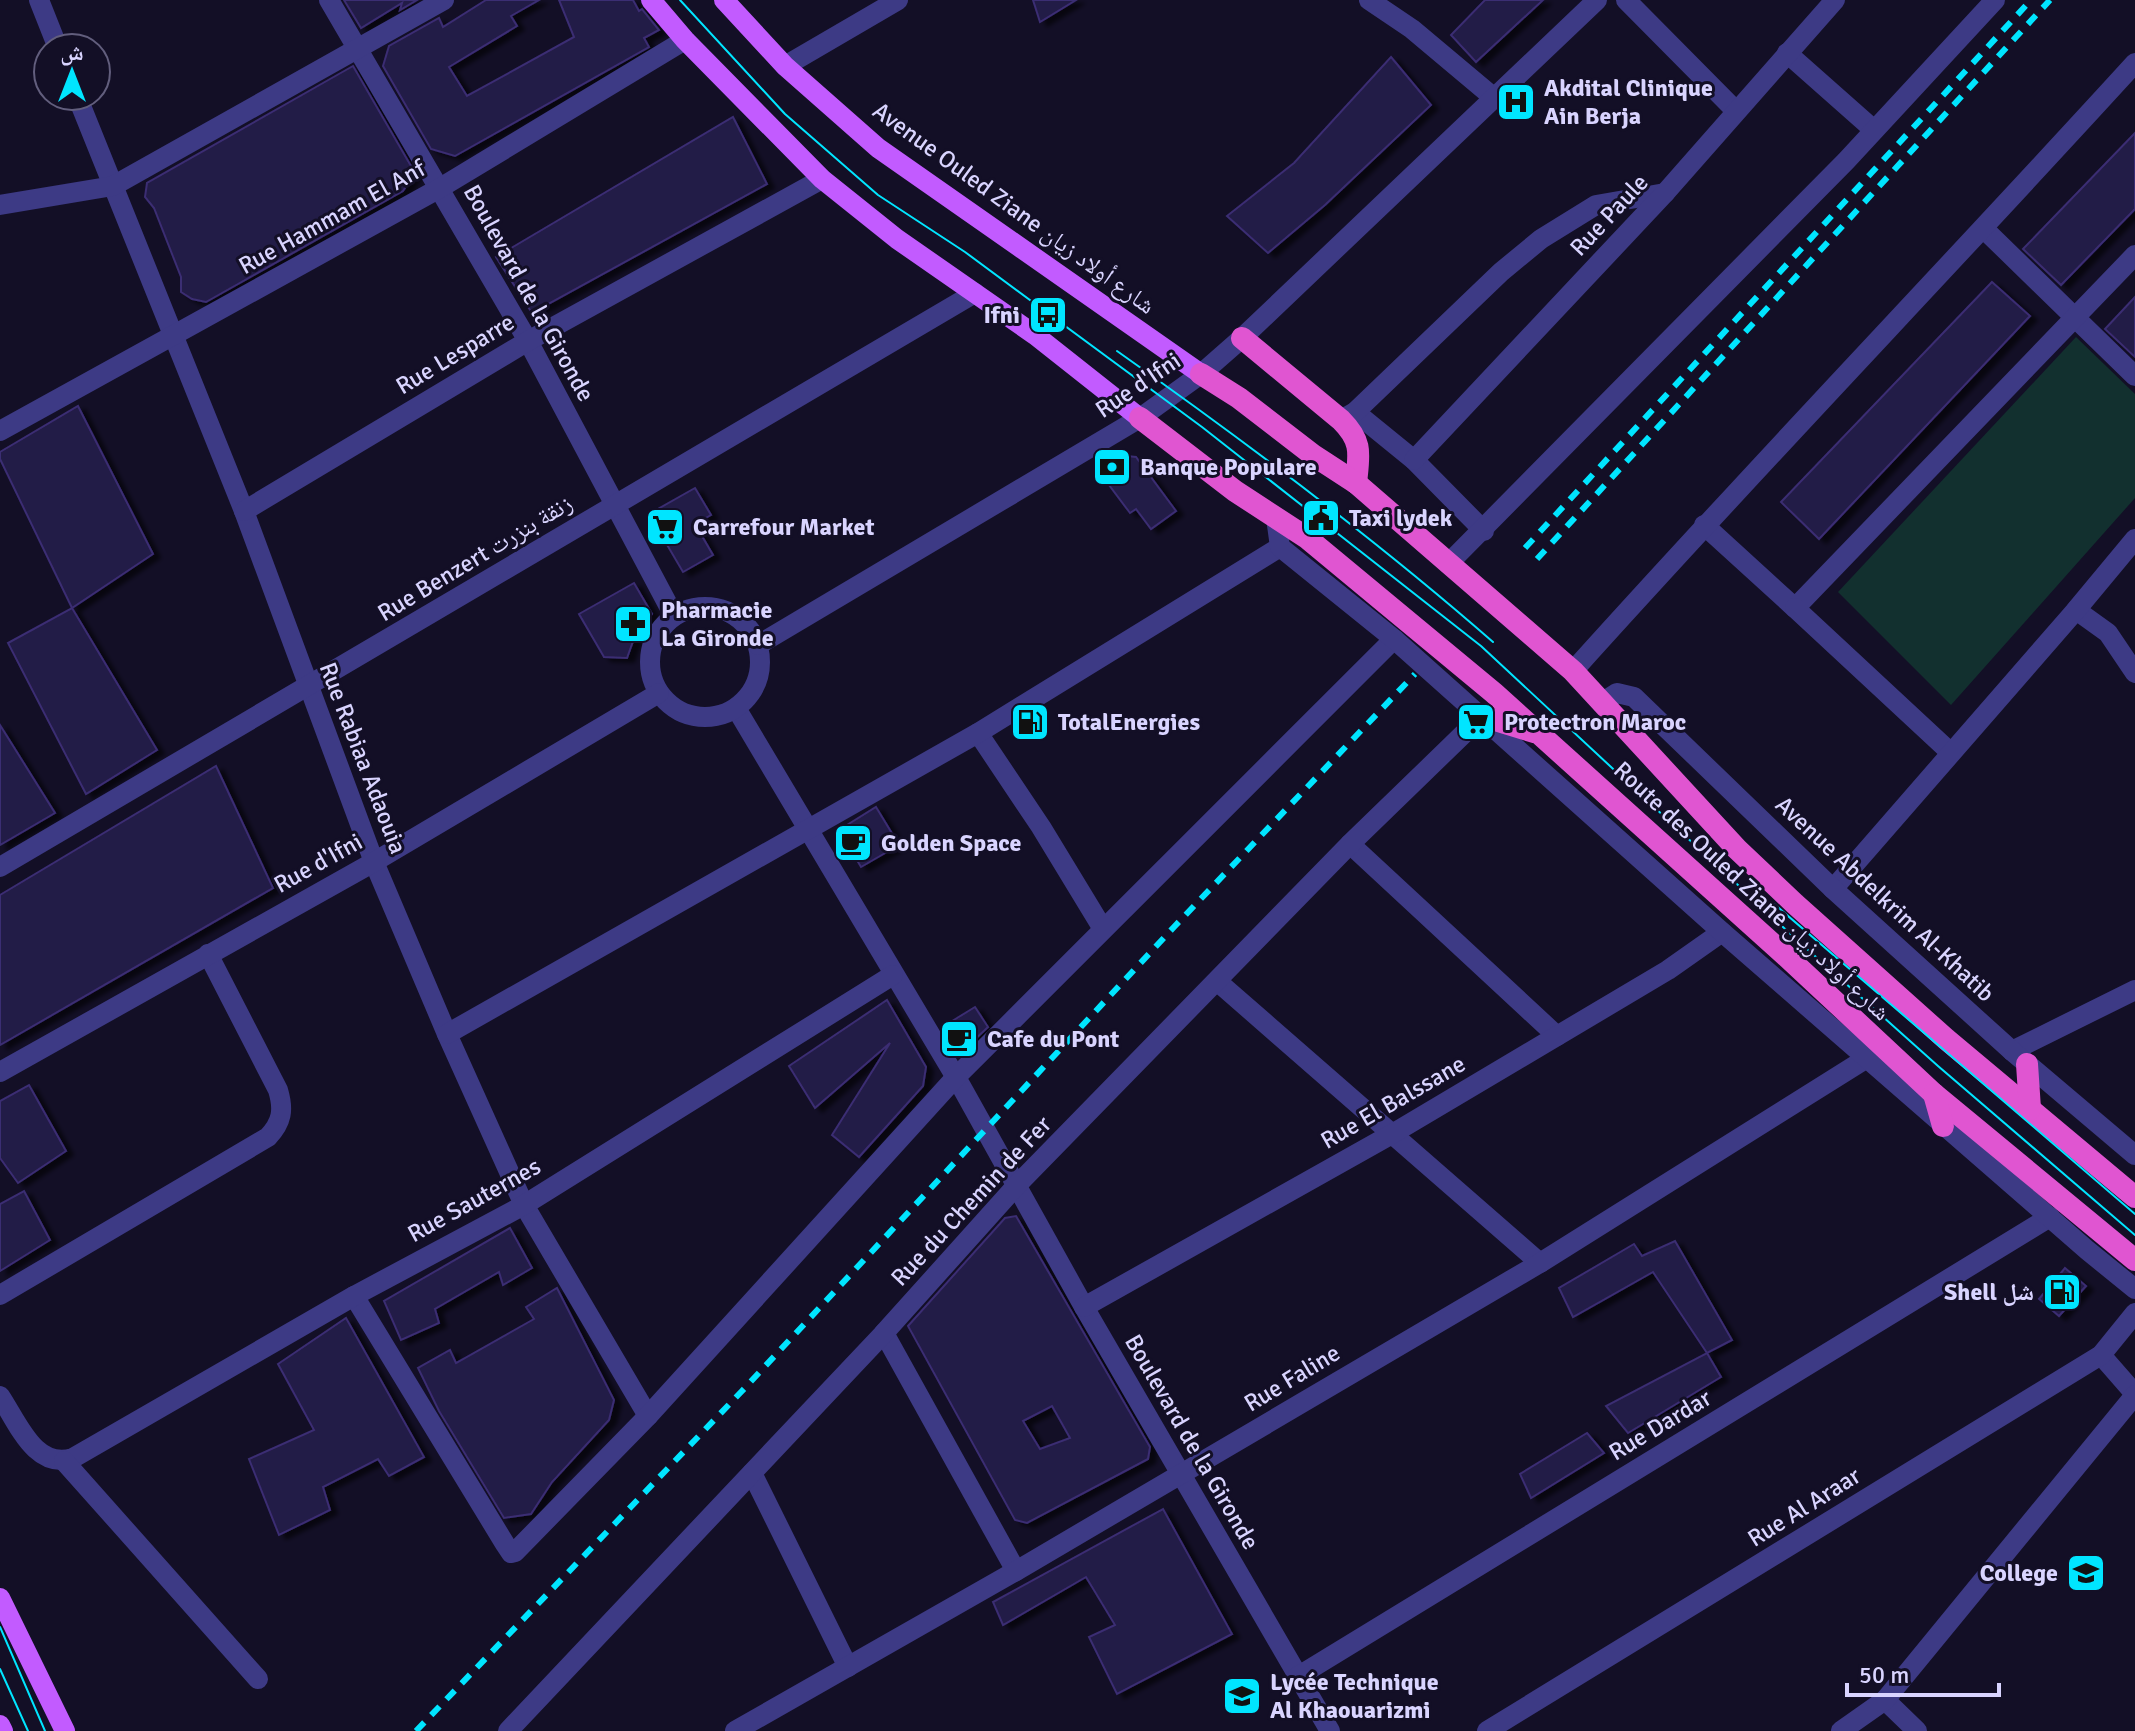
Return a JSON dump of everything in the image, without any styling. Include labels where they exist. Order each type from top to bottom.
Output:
[{"type":"highway","points":[[1242,338],[1348,416],[1358,440],[1356,483]]},
{"type":"highway","name":"Avenue Ouled Ziane شارع أولاد زيان","points":[[1201,374],[1292,437]]},
{"type":"highway","name":"Route des Ouled Ziane شارع أولاد زيان","points":[[1140,418],[1235,491],[1332,557],[1542,735],[1934,1094],[2135,1260]]},
{"type":"highway","name":"Route des Ouled Ziane شارع أولاد زيان","points":[[1292,437],[1356,483],[1573,671],[1749,860],[1935,1029],[2135,1197]]},
{"type":"highway","points":[[1482,716],[1542,735]]},
{"type":"highway","points":[[2020,1058],[2030,1109]]},
{"type":"highway","points":[[1934,1094],[1943,1126]]},
{"type":"main road","points":[[651,0],[685,40],[822,179],[897,239],[1035,335],[1140,418]]},
{"type":"main road","name":"Avenue Ouled Ziane شارع أولاد زيان","points":[[724,0],[785,66],[878,148],[1201,374]]},
{"type":"main road","points":[[0,1598],[65,1731]]},
{"type":"main road","points":[[0,1725],[3,1731]]},
{"type":"street","points":[[39,0],[52,32]]},
{"type":"street","name":"Boulevard de la Gironde","points":[[329,0],[528,341],[674,616]]},
{"type":"street","points":[[0,205],[113,186],[444,0]]},
{"type":"street","points":[[785,66],[898,0]]},
{"type":"street","points":[[1369,0],[1412,29],[1493,97]]},
{"type":"street","name":"Rue d'Ifni","points":[[758,645],[1140,418],[1201,374],[1597,0]]},
{"type":"street","points":[[1626,0],[1736,111]]},
{"type":"street","points":[[1448,564],[1484,531],[1874,130],[1995,0]]},
{"type":"street","name":"Rue Paule","points":[[1414,460],[1665,193],[1833,1]]},
{"type":"street","name":"Rue Hammam El Anf","points":[[0,431],[440,188],[685,40]]},
{"type":"street","points":[[1787,53],[1874,130]]},
{"type":"street","points":[[1573,671],[1704,525],[1984,229],[2135,63]]},
{"type":"street","name":"Rue Rabiaa Adaouia","points":[[83,112],[244,511],[374,862],[447,1034],[524,1205],[648,1416]]},
{"type":"street","name":"Rue Lesparre","points":[[244,511],[528,341],[822,179]]},
{"type":"street","points":[[1484,531],[1414,460],[1348,416],[1501,272],[1541,239],[1596,205],[1665,193]]},
{"type":"street","points":[[1984,229],[2135,376]]},
{"type":"street","points":[[1795,608],[2135,255]]},
{"type":"street","name":"Rue Benzert زنقة بنزرت","points":[[0,867],[975,293]]},
{"type":"street","points":[[1276,518],[1280,547],[1394,639],[1943,1126],[2135,1289]]},
{"type":"street","points":[[1704,525],[1950,752]]},
{"type":"street","points":[[1833,889],[2135,539]]},
{"type":"street","points":[[447,1034],[978,733],[1280,547]]},
{"type":"street","points":[[701,607],[730,613],[742,621],[758,645],[760,663],[757,680],[749,696],[723,715],[694,717],[680,712],[659,693],[652,680],[651,652],[655,638],[674,616],[701,607]]},
{"type":"street","points":[[2076,610],[2108,633],[2135,673]]},
{"type":"street","points":[[354,1296],[511,1553],[648,1416],[1103,929],[1394,639]]},
{"type":"street","name":"Rue d'Ifni","points":[[0,1072],[374,862],[659,693]]},
{"type":"street","name":"Avenue Abdelkrim Al-Khatib","points":[[1603,702],[1617,693],[1634,697],[1833,889],[2020,1058],[2135,1155]]},
{"type":"street","points":[[736,708],[958,1082]]},
{"type":"street","name":"Rue du Chemin de Fer","points":[[508,1731],[884,1333],[1015,1181],[1218,982],[1350,844],[1482,716]]},
{"type":"street","points":[[978,733],[1041,827],[1103,929]]},
{"type":"street","points":[[1350,844],[1557,1036]]},
{"type":"street","name":"Rue El Balssane","points":[[1084,1307],[1392,1134],[1668,970],[1722,932]]},
{"type":"street","points":[[0,1295],[268,1137],[277,1127],[282,1105],[278,1090],[208,954]]},
{"type":"street","name":"Rue Sauternes","points":[[69,1459],[354,1296],[524,1205],[893,975]]},
{"type":"street","points":[[1218,982],[1540,1263]]},
{"type":"street","points":[[2020,1058],[2135,990]]},
{"type":"street","name":"Rue Faline","points":[[735,1731],[1016,1571],[1540,1263],[1867,1058]]},
{"type":"street","name":"Boulevard de la Gironde","points":[[958,1082],[1084,1307],[1330,1731]]},
{"type":"street","name":"Rue Dardar","points":[[1297,1677],[2050,1217]]},
{"type":"street","name":"Rue Al Araar","points":[[1487,1731],[2101,1355],[2135,1313]]},
{"type":"street","points":[[884,1333],[1016,1571]]},
{"type":"street","points":[[1841,1731],[1885,1700],[2135,1394],[2101,1355]]},
{"type":"street","points":[[0,1396],[37,1452],[52,1461],[69,1459],[258,1679]]},
{"type":"street","points":[[752,1473],[848,1667]]},
{"type":"street","points":[[1885,1700],[1917,1731]]},
{"type":"green space","points":[[2076,337],[2135,394],[2135,498],[1951,705],[1838,592]]},
{"type":"building","points":[[344,0],[417,0],[400,10],[402,3],[361,28]]},
{"type":"building","points":[[486,0],[539,0],[511,16],[517,26],[449,67],[467,96],[574,37],[559,0],[633,0],[639,11],[642,9],[659,30],[644,38],[649,47],[455,156],[431,149],[383,66],[389,46],[439,18],[443,27]]},
{"type":"building","points":[[1033,0],[1076,0],[1040,22]]},
{"type":"building","points":[[1485,0],[1543,0],[1476,62],[1451,35]]},
{"type":"building","points":[[1391,57],[1431,105],[1325,205],[1268,253],[1227,216],[1294,163]]},
{"type":"building","points":[[353,66],[415,173],[403,191],[206,302],[192,299],[181,292],[181,277],[154,208],[145,197],[147,183]]},
{"type":"building","points":[[733,117],[767,184],[532,313],[496,257]]},
{"type":"building","points":[[2135,133],[2135,209],[2061,285],[2023,249]]},
{"type":"building","points":[[1992,282],[2030,316],[1819,539],[1781,502]]},
{"type":"building","points":[[2135,297],[2135,357],[2105,329]]},
{"type":"building","points":[[78,406],[153,554],[72,608],[0,459],[0,452]]},
{"type":"building","points":[[1117,455],[1136,457],[1176,511],[1151,529],[1136,509],[1130,513],[1097,469]]},
{"type":"building","points":[[695,488],[711,515],[695,524],[713,555],[683,572],[649,514]]},
{"type":"building","points":[[634,583],[652,614],[636,633],[627,658],[604,657],[579,614]]},
{"type":"building","points":[[72,608],[157,750],[86,794],[8,643]]},
{"type":"building","points":[[0,725],[55,813],[0,845]]},
{"type":"building","points":[[216,766],[273,888],[0,1045],[0,895]]},
{"type":"building","points":[[876,807],[899,845],[861,867],[839,830]]},
{"type":"building","points":[[887,1000],[926,1067],[923,1086],[859,1157],[832,1135],[890,1043],[815,1108],[789,1066]]},
{"type":"building","points":[[975,1007],[988,1027],[969,1045],[954,1042],[944,1026]]},
{"type":"building","points":[[29,1085],[66,1151],[18,1183],[0,1158],[0,1101]]},
{"type":"building","points":[[24,1191],[50,1240],[0,1271],[0,1204]]},
{"type":"building","points":[[1016,1216],[1150,1447],[1148,1459],[1027,1523],[1015,1520],[908,1326],[1005,1218]],"holes":[[[1052,1406],[1070,1438],[1040,1449],[1023,1421]]]},
{"type":"building","points":[[510,1228],[532,1268],[503,1285],[499,1272],[435,1309],[439,1323],[401,1340],[384,1301]]},
{"type":"building","points":[[1675,1241],[1732,1340],[1707,1353],[1653,1272],[1573,1317],[1559,1288],[1634,1244],[1642,1256]]},
{"type":"building","name":"Shell شل","points":[[2065,1268],[2086,1286],[2059,1316],[2039,1299]]},
{"type":"building","points":[[557,1288],[614,1400],[609,1420],[552,1482],[531,1514],[504,1518],[439,1411],[418,1368],[450,1350],[456,1363],[534,1319],[526,1307]]},
{"type":"building","points":[[346,1318],[424,1457],[389,1476],[378,1459],[323,1487],[330,1510],[279,1535],[249,1459],[314,1430],[278,1364]]},
{"type":"building","points":[[1707,1353],[1721,1377],[1628,1433],[1606,1406]]},
{"type":"building","points":[[1587,1433],[1604,1453],[1531,1498],[1520,1474]]},
{"type":"building","points":[[1163,1509],[1232,1634],[1117,1694],[1089,1637],[1115,1625],[1086,1577],[1003,1625],[993,1602]]},
{"type":"tram line","points":[[680,0],[785,114],[878,195],[965,252],[1202,427],[1481,646],[1797,940],[2135,1235]]},
{"type":"tram line","points":[[1117,351],[1309,492],[1493,642]]},
{"type":"tram line","points":[[1774,904],[2135,1214]]},
{"type":"tram line","points":[[0,1627],[45,1731]]},
{"type":"tram line","points":[[0,1669],[28,1731]]},
{"type":"railway","points":[[1525,548],[2031,0]]},
{"type":"railway","points":[[1537,559],[2050,0]]},
{"type":"railway","points":[[416,1731],[742,1391],[1174,927],[1415,674]]},
{"type":"place","name":"Akdital Clinique Ain Berja","points":[[1516,102]]},
{"type":"place","name":"Ifni","points":[[1048,315]]},
{"type":"place","name":"Banque Populare","points":[[1112,467]]},
{"type":"place","name":"Taxi lydek","points":[[1321,518]]},
{"type":"place","name":"Carrefour Market","points":[[665,527]]},
{"type":"place","name":"Pharmacie La Gironde","points":[[633,624]]},
{"type":"place","name":"TotalEnergies","points":[[1030,722]]},
{"type":"place","name":"Protectron Maroc","points":[[1476,722]]},
{"type":"place","name":"Golden Space","points":[[853,843]]},
{"type":"place","name":"Cafe du Pont","points":[[959,1039]]},
{"type":"place","name":"Shell شل","points":[[2062,1292]]},
{"type":"place","name":"College","points":[[2086,1573]]},
{"type":"place","name":"Lycée Technique Al Khaouarizmi","points":[[1242,1696]]}]
